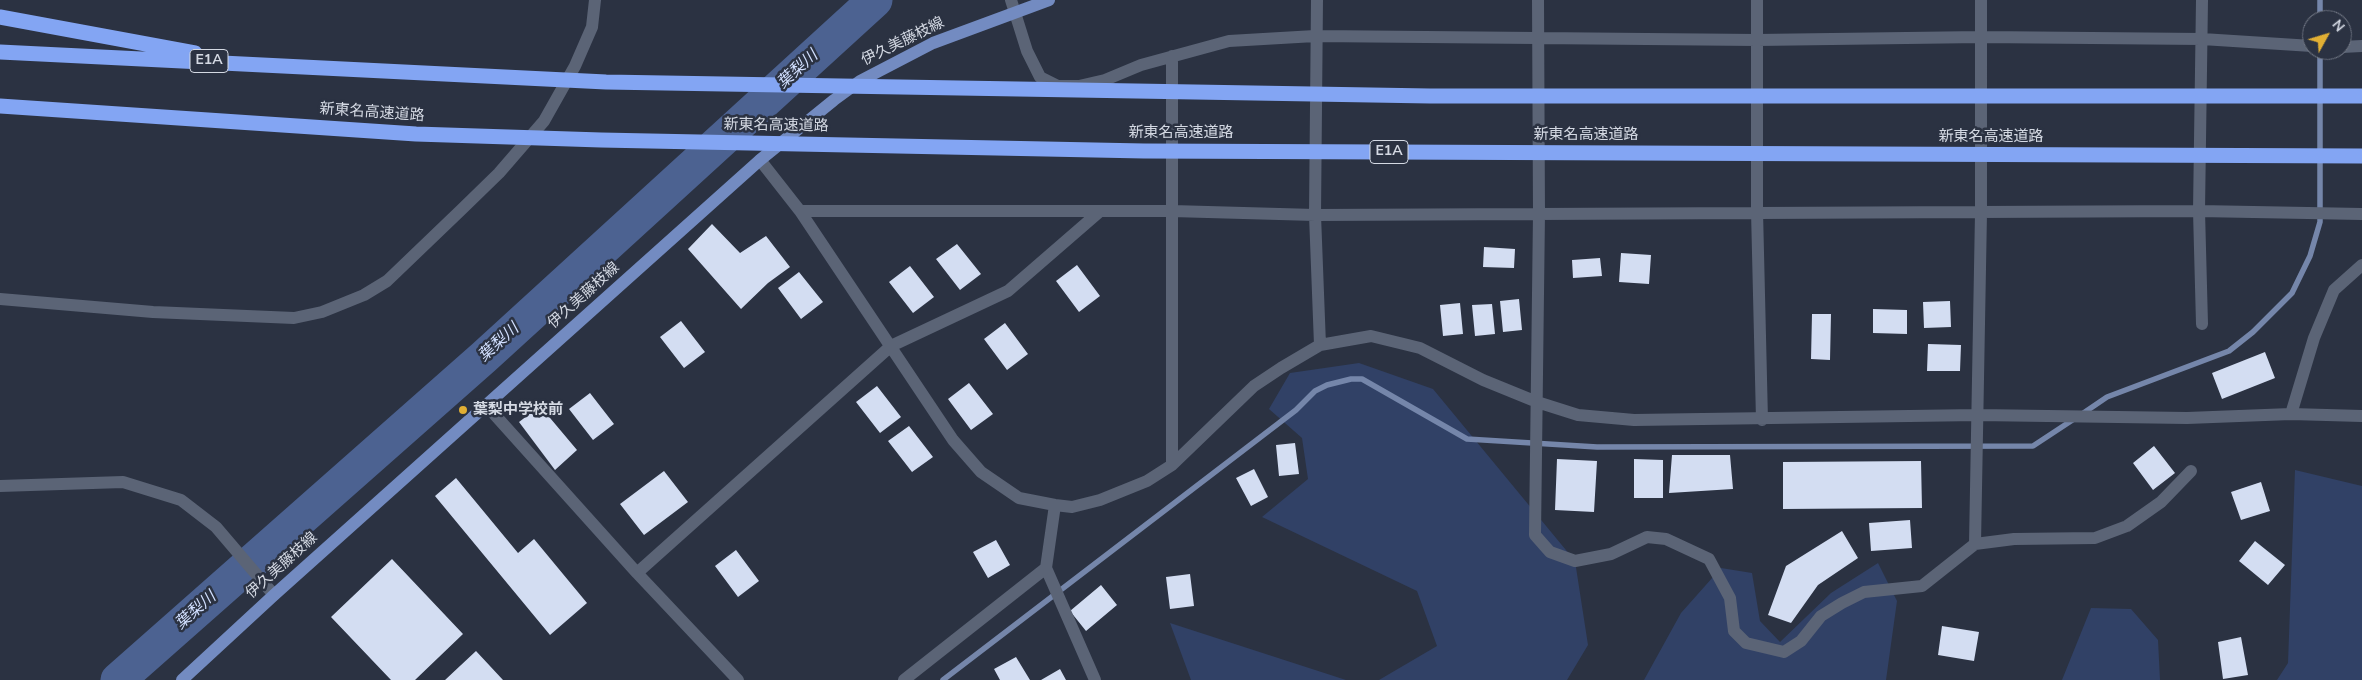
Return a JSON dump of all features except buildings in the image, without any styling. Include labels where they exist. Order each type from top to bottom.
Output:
[{"type":"highway","points":[[0,17],[249,63]]},
{"type":"highway","name":"E1A","points":[[0,52],[606,82],[1439,96],[2362,96]]},
{"type":"highway","name":"新東名高速道路","points":[[0,106],[416,134],[611,140],[1144,151],[2362,156]]},
{"type":"main road","name":"伊久美藤枝線","points":[[182,680],[274,595],[760,160],[834,100],[860,81],[933,43],[1014,6],[1049,0]]},
{"type":"street","points":[[0,299],[153,312],[294,318],[322,312],[364,294],[387,281],[499,174],[544,121],[575,66],[592,27],[595,0]]},
{"type":"street","points":[[1316,0],[1314,215],[1320,345]]},
{"type":"street","points":[[1538,0],[1539,213],[1535,535],[1550,552],[1575,561],[1611,554],[1647,538],[1666,540],[1709,559],[1730,598],[1734,631],[1746,643],[1784,652],[1802,641],[1821,616],[1842,604],[1864,592],[1922,586],[1975,544],[2014,539],[2095,538],[2127,526],[2154,507],[2192,471]]},
{"type":"street","points":[[1757,0],[1757,211],[1762,420]]},
{"type":"street","points":[[1975,544],[1981,213],[1980,0]]},
{"type":"street","points":[[2202,0],[2199,211],[2202,324]]},
{"type":"street","points":[[1014,6],[1026,52],[1040,77],[1058,86],[1079,86],[1105,80],[1141,65],[1229,41],[1315,36],[1757,40],[1981,37],[2202,39],[2302,45]]},
{"type":"street","points":[[1172,56],[1172,466]]},
{"type":"street","points":[[760,160],[800,211],[953,440],[981,472],[1019,498],[1055,505],[1072,507],[1100,500],[1147,481],[1172,466],[1254,386],[1320,345],[1371,336],[1420,348],[1483,380],[1537,402],[1578,415],[1634,420],[1762,420],[1978,415],[2187,418],[2292,414],[2362,416]]},
{"type":"street","points":[[800,211],[1098,213],[1172,211],[1314,215],[1757,211],[1981,213],[2199,211],[2362,214]]},
{"type":"street","points":[[637,572],[891,346],[1008,291],[1098,213]]},
{"type":"street","points":[[2292,414],[2314,338],[2334,290],[2362,265]]},
{"type":"street","points":[[486,405],[738,680]]},
{"type":"street","points":[[0,486],[123,482],[181,500],[216,527],[274,595]]},
{"type":"street","points":[[1055,505],[1046,568],[1095,680]]},
{"type":"street","points":[[904,680],[1046,568]]},
{"type":"shaded area","points":[[1359,363],[1433,389],[1575,561],[1588,645],[1567,680],[1379,680],[1437,646],[1417,591],[1262,517],[1308,479],[1302,438],[1269,409],[1290,373]]},
{"type":"shaded area","points":[[2295,470],[2362,486],[2362,680],[2277,680],[2288,663]]},
{"type":"shaded area","points":[[1878,563],[1897,601],[1886,680],[1644,680],[1681,613],[1721,568],[1752,573],[1760,621],[1780,642],[1831,593]]},
{"type":"shaded area","points":[[2091,608],[2131,609],[2158,640],[2160,680],[2062,680]]},
{"type":"shaded area","points":[[1170,623],[1346,680],[1191,680]]},
{"type":"waterway","name":"葉梨川","points":[[118,680],[484,357],[875,0]]},
{"type":"waterway","points":[[2320,0],[2320,10]]},
{"type":"waterway","points":[[2082,414],[2107,397],[2229,351],[2253,332],[2292,293],[2310,256],[2320,222],[2320,60]]},
{"type":"waterway","points":[[943,680],[1296,410],[1315,391],[1327,385],[1351,379],[1362,379],[1467,439],[1597,447],[2033,446],[2074,419]]},
{"type":"place","name":"葉梨中学校前","points":[[463,410]]}]
